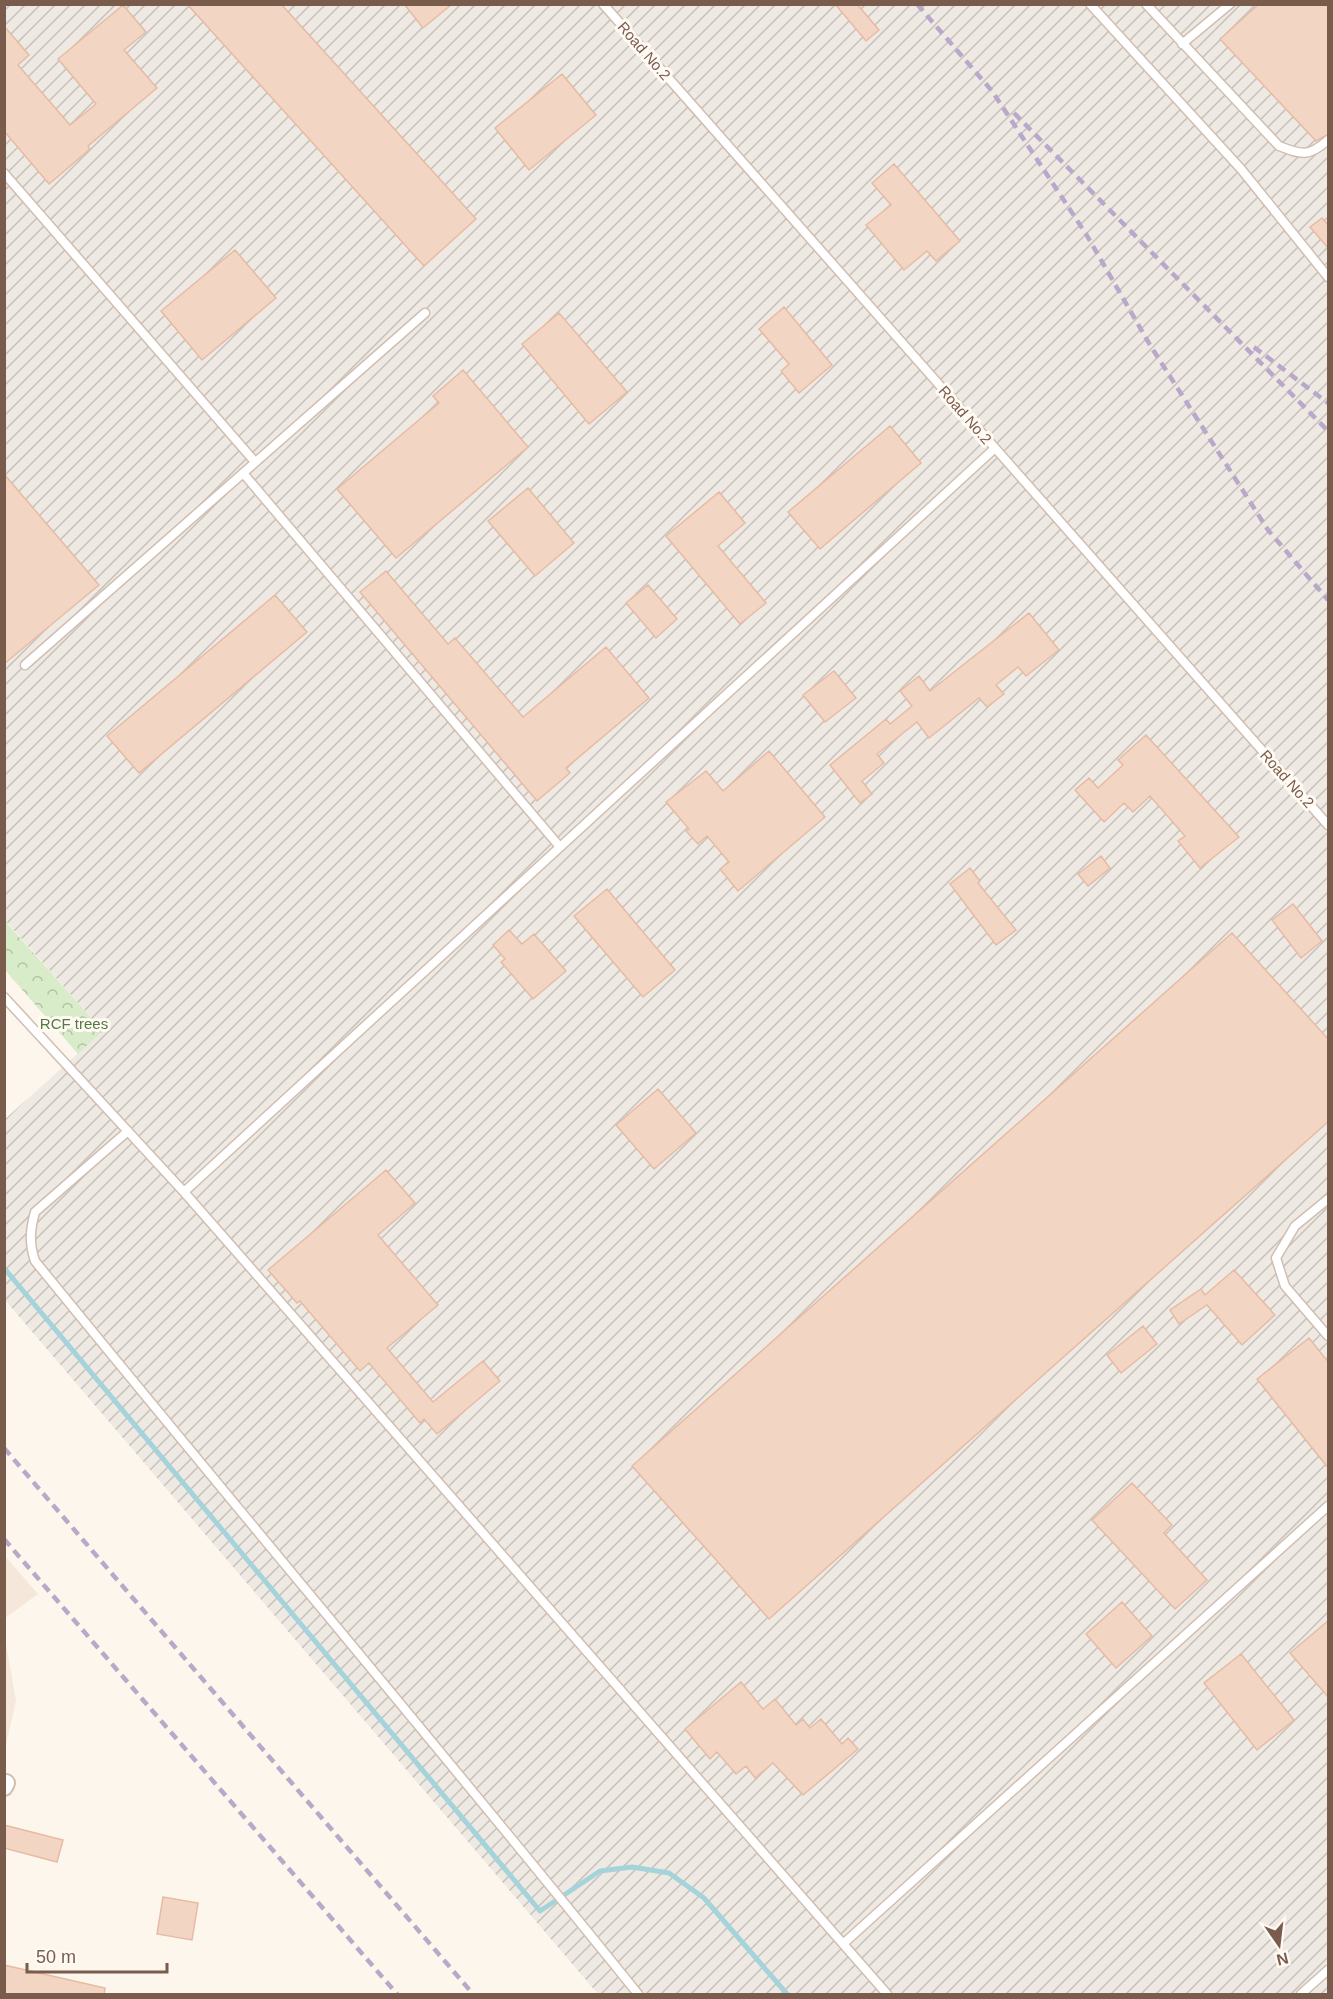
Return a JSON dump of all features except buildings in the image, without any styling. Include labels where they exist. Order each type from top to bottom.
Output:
[{"type":"lane","name":"Road No.2","points":[[603,4],[1329,825]]},
{"type":"lane","points":[[1090,4],[1241,169],[1329,277]]},
{"type":"lane","points":[[1146,4],[1279,146],[1298,153],[1315,152],[1329,140]]},
{"type":"lane","points":[[1182,44],[1230,4]]},
{"type":"lane","points":[[4,173],[255,462]]},
{"type":"lane","points":[[4,189],[13,182]]},
{"type":"lane","points":[[25,665],[425,314]]},
{"type":"lane","points":[[184,1192],[994,448]]},
{"type":"lane","points":[[243,473],[560,847]]},
{"type":"lane","points":[[4,997],[184,1192],[887,1995]]},
{"type":"lane","points":[[128,1131],[35,1212],[30,1246],[35,1261],[555,1890],[638,1995]]},
{"type":"lane","points":[[1329,1199],[1295,1226],[1276,1258],[1285,1286],[1329,1336]]},
{"type":"lane","points":[[843,1944],[1329,1506]]},
{"type":"lane","points":[[1301,1995],[1329,1970]]},
{"type":"shaded area","points":[[5,5],[1328,5],[1328,1994],[598,1994],[5,1300],[4,1120],[103,1031],[5,920]]},
{"type":"shaded area","points":[[4,1555],[38,1594],[5,1618],[4,1618]]},
{"type":"shaded area","points":[[5,1638],[16,1701],[4,1749]]},
{"type":"green space","name":"RCF trees","points":[[4,920],[103,1031],[78,1054],[5,970]]},
{"type":"waterway","points":[[4,1268],[540,1911],[600,1871],[632,1867],[669,1873],[704,1898],[787,1994]]},
{"type":"railway","points":[[917,4],[992,91],[1086,234],[1150,345],[1268,530],[1328,600]]},
{"type":"railway","points":[[1014,113],[1328,431]]},
{"type":"railway","points":[[1254,347],[1328,403]]},
{"type":"railway","points":[[4,1448],[473,1994]]},
{"type":"railway","points":[[4,1539],[397,1994]]}]
